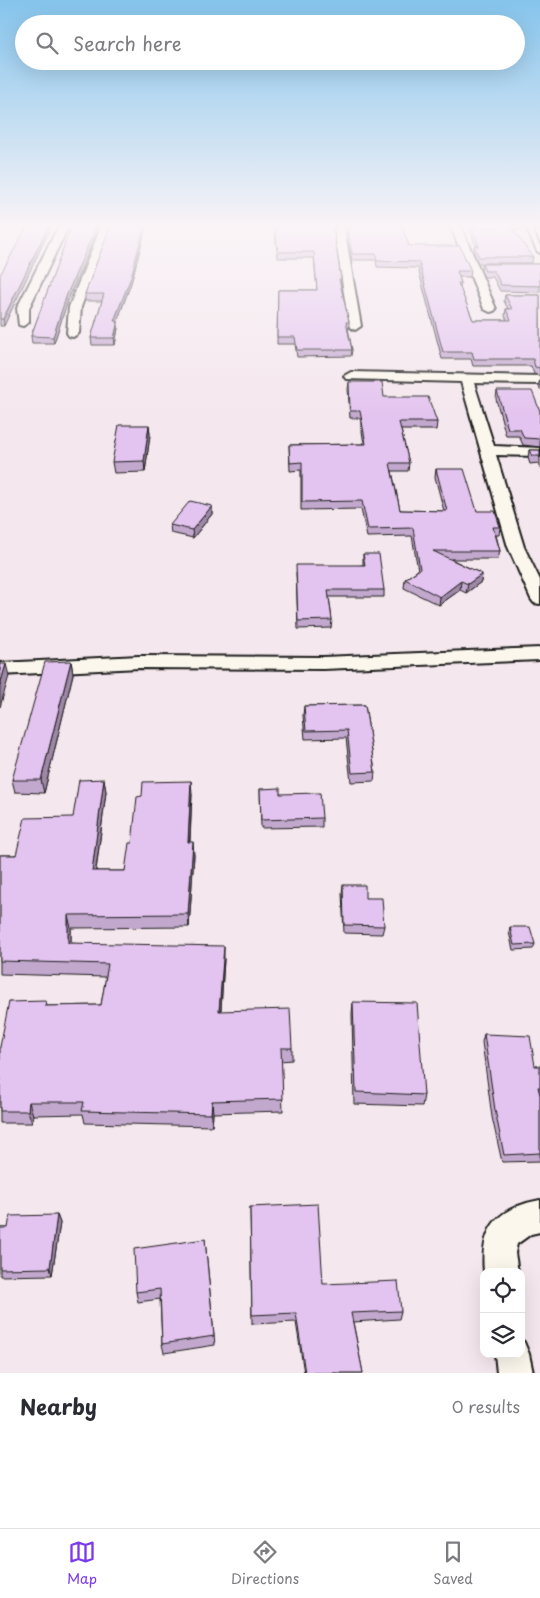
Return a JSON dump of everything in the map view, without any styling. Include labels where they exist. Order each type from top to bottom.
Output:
[{"type":"street","points":[[23,322],[23,308],[31,291]]},
{"type":"street","points":[[72,333],[74,307],[80,291]]},
{"type":"street","points":[[349,291],[355,326]]},
{"type":"street","points":[[488,291],[490,309]]},
{"type":"street","points":[[351,376],[467,380],[540,380]]},
{"type":"street","points":[[467,380],[516,547],[540,599]]},
{"type":"street","points":[[488,450],[540,452]]},
{"type":"street","points":[[0,670],[139,662],[323,663],[540,654]]},
{"type":"street","points":[[501,1268],[499,1253],[503,1235],[524,1220],[540,1216]]},
{"type":"street","points":[[513,1358],[515,1373]]},
{"type":"building","points":[[0,291],[17,291],[3,319],[0,319]]},
{"type":"building","points":[[47,291],[68,291],[53,337],[31,336]]},
{"type":"building","points":[[86,291],[126,291],[114,321],[118,321],[114,338],[91,338],[104,294],[85,294]]},
{"type":"building","points":[[278,291],[342,291],[349,322],[346,322],[352,350],[297,350],[295,337],[277,337]]},
{"type":"building","points":[[427,291],[461,291],[473,320],[511,320],[506,309],[512,309],[505,295],[540,295],[540,368],[535,367],[533,359],[474,359],[472,352],[443,352]]},
{"type":"building","points":[[349,382],[382,382],[384,397],[428,397],[437,422],[399,422],[409,463],[390,463],[400,510],[447,511],[436,469],[464,469],[477,511],[495,511],[500,527],[493,527],[500,551],[433,551],[482,574],[468,584],[461,581],[440,597],[405,579],[420,569],[413,528],[368,529],[362,501],[302,502],[302,462],[290,463],[289,445],[366,444],[360,411],[350,411]]},
{"type":"building","points":[[497,391],[532,391],[540,411],[540,439],[524,438],[520,429],[508,429]]},
{"type":"building","points":[[119,425],[149,425],[144,461],[112,462]]},
{"type":"building","points":[[529,450],[540,450],[540,458],[539,456],[532,456]]},
{"type":"building","points":[[190,501],[212,506],[192,530],[170,525]]},
{"type":"building","points":[[363,554],[379,554],[384,590],[328,590],[332,620],[298,621],[296,565],[365,565]]},
{"type":"building","points":[[71,661],[41,780],[12,780],[45,662]]},
{"type":"building","points":[[0,664],[6,664],[0,685]]},
{"type":"building","points":[[365,705],[375,772],[352,773],[347,730],[306,731],[304,706]]},
{"type":"building","points":[[104,779],[92,871],[125,871],[129,843],[132,843],[137,797],[142,796],[143,782],[191,781],[188,842],[193,842],[188,914],[68,915],[68,943],[224,946],[219,1011],[290,1009],[292,1048],[281,1048],[283,1099],[212,1101],[211,1114],[82,1111],[84,1102],[29,1102],[28,1111],[0,1111],[0,1047],[9,1002],[46,1001],[45,1006],[101,1005],[108,964],[0,961],[0,855],[16,855],[25,818],[73,817],[79,780]]},
{"type":"building","points":[[280,788],[280,794],[320,793],[322,818],[261,820],[260,789]]},
{"type":"building","points":[[343,885],[365,885],[365,898],[382,898],[384,926],[344,925]]},
{"type":"building","points":[[510,927],[530,927],[535,944],[514,945]]},
{"type":"building","points":[[353,1002],[417,1003],[424,1095],[356,1092]]},
{"type":"building","points":[[484,1034],[530,1036],[535,1066],[540,1066],[540,1087],[538,1087],[540,1095],[540,1153],[504,1155],[495,1110]]},
{"type":"building","points":[[318,1204],[323,1284],[398,1281],[401,1311],[351,1313],[363,1373],[305,1373],[296,1313],[252,1315],[250,1207]]},
{"type":"building","points":[[57,1215],[50,1268],[0,1269],[0,1228],[8,1228],[10,1216]]},
{"type":"building","points":[[205,1239],[214,1336],[162,1344],[160,1289],[136,1292],[134,1249]]}]
